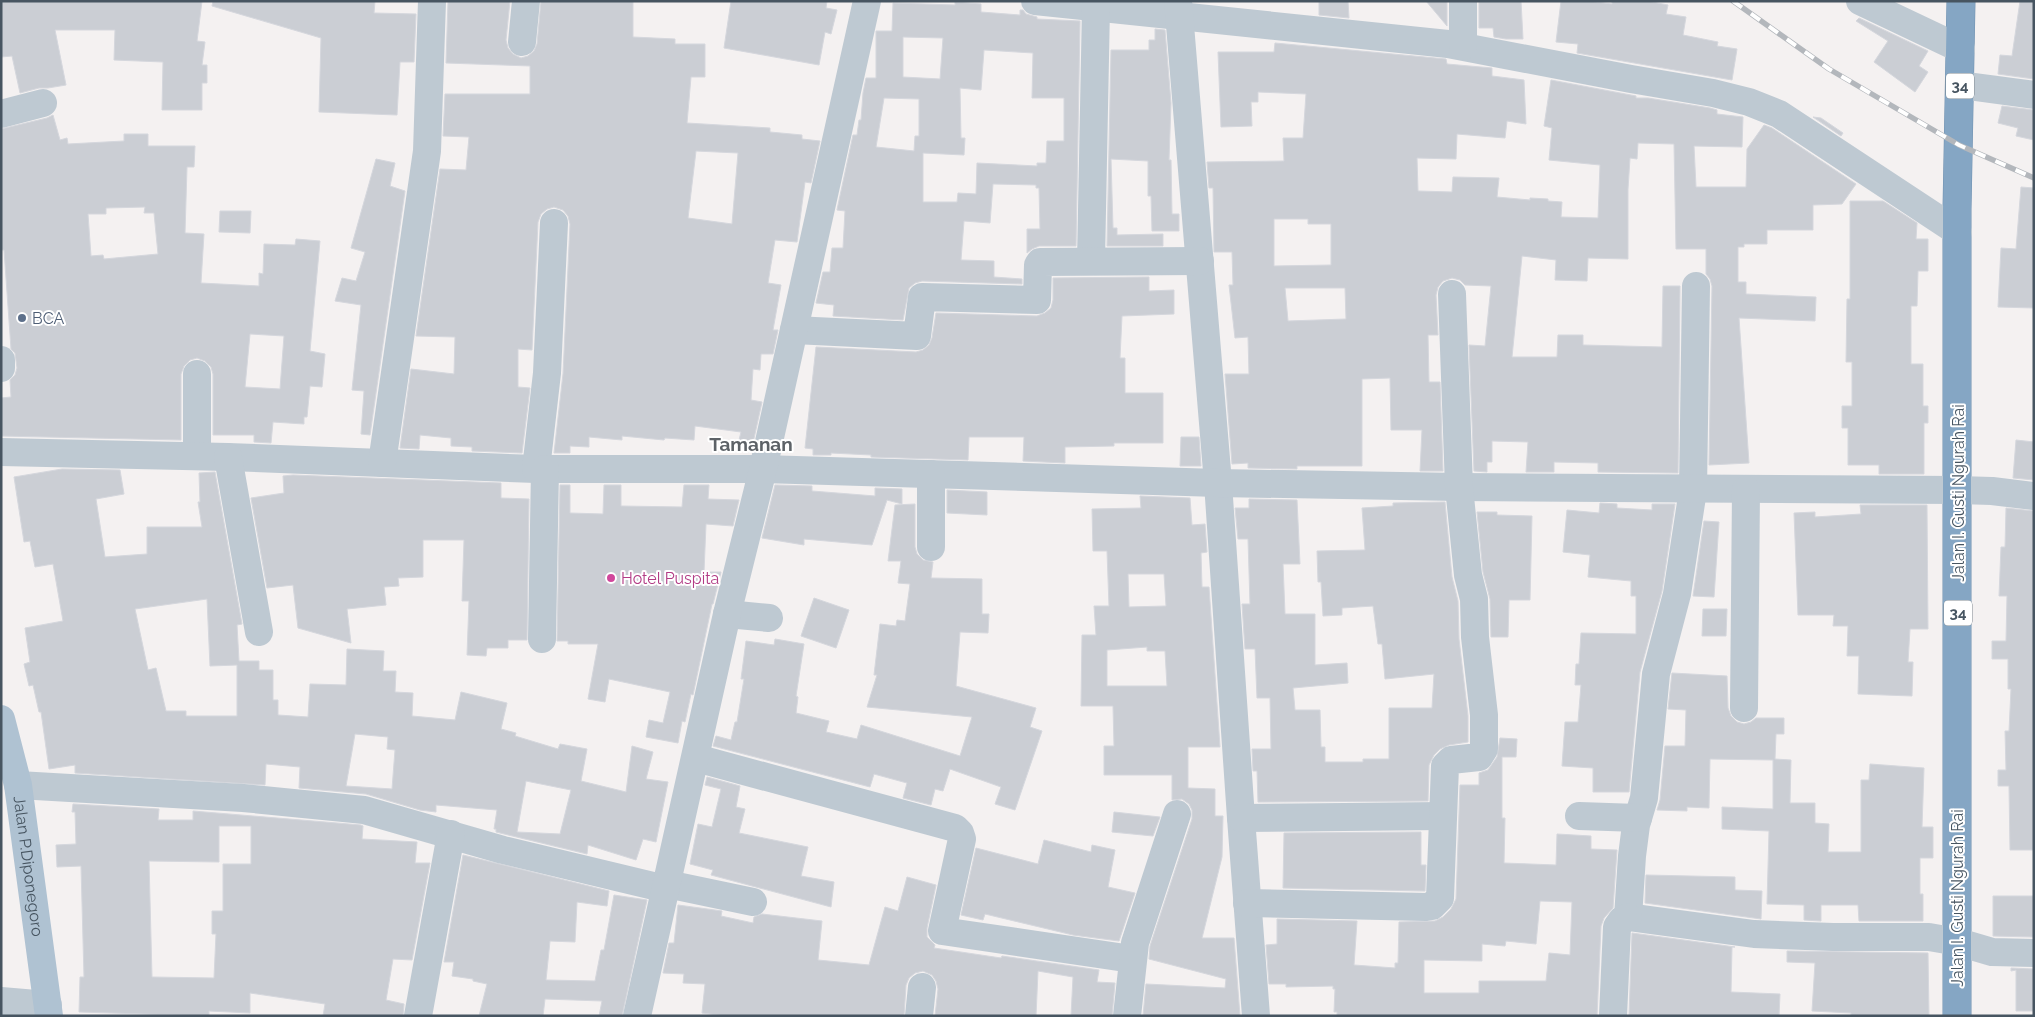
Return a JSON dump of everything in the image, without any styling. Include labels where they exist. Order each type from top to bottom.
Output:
[{"type":"highway","name":"Jalan I. Gusti Ngurah Rai","points":[[1957,1016],[1957,221],[1961,1]]},
{"type":"main road","name":"Jalan P.Diponegoro","points":[[1,719],[18,785],[48,1010]]},
{"type":"street","points":[[382,462],[427,151],[432,1]]},
{"type":"street","points":[[522,42],[526,1]]},
{"type":"street","points":[[638,1016],[727,614],[763,469],[867,1]]},
{"type":"street","points":[[1035,1],[1096,7],[1179,8],[1463,46],[1713,93],[1749,102],[1779,114],[1957,221]]},
{"type":"street","points":[[1463,1],[1463,46]]},
{"type":"street","points":[[1860,1],[1961,49]]},
{"type":"street","points":[[1091,261],[1096,7]]},
{"type":"street","points":[[1179,8],[1218,483],[1256,1016]]},
{"type":"street","points":[[1960,85],[2034,95]]},
{"type":"street","points":[[1,114],[43,103]]},
{"type":"street","points":[[542,639],[541,469],[554,223]]},
{"type":"street","points":[[794,330],[916,336],[918,334],[920,299],[922,297],[1034,301],[1038,299],[1039,262],[1200,261]]},
{"type":"street","points":[[1628,917],[1632,856],[1638,818],[1644,798],[1656,674],[1677,594],[1692,490],[1696,286]]},
{"type":"street","points":[[1247,903],[1426,907],[1432,906],[1440,898],[1445,766],[1450,760],[1480,756],[1484,749],[1484,715],[1475,637],[1474,599],[1468,575],[1460,487],[1452,294]]},
{"type":"street","points":[[1,360],[1,368]]},
{"type":"street","points":[[197,374],[197,456]]},
{"type":"street","points":[[1,452],[197,456],[541,469],[763,469],[1218,483],[1460,487],[1692,490],[1958,490],[1992,491],[2034,496]]},
{"type":"street","points":[[228,457],[259,632]]},
{"type":"street","points":[[931,474],[931,547]]},
{"type":"street","points":[[1744,708],[1746,490]]},
{"type":"street","points":[[727,614],[769,618]]},
{"type":"street","points":[[696,758],[955,828],[960,833],[962,839],[942,931],[1132,959]]},
{"type":"street","points":[[18,785],[243,798],[364,810],[512,852],[666,887],[752,902]]},
{"type":"street","points":[[1127,1016],[1132,959],[1176,814]]},
{"type":"street","points":[[1241,818],[1443,816]]},
{"type":"street","points":[[1580,816],[1638,818]]},
{"type":"street","points":[[418,1016],[451,834]]},
{"type":"street","points":[[1613,1016],[1617,927],[1622,920],[1628,917],[1754,934],[1834,937],[1929,937],[1958,942],[1992,952],[2034,953]]},
{"type":"street","points":[[919,1016],[922,987]]},
{"type":"street","points":[[1,1001],[48,1010]]},
{"type":"building","points":[[1,1],[202,1],[197,41],[205,42],[202,65],[207,65],[207,83],[202,83],[202,110],[162,110],[163,62],[114,60],[115,30],[55,30],[66,85],[39,88],[20,93],[12,56],[1,57]]},
{"type":"building","points":[[213,1],[375,1],[374,13],[416,14],[414,62],[400,62],[397,115],[319,112],[321,38],[212,6]]},
{"type":"building","points":[[448,1],[510,1],[506,40],[508,48],[513,54],[521,58],[528,56],[534,51],[537,44],[541,1],[633,1],[633,37],[675,39],[675,44],[705,44],[705,77],[691,77],[687,123],[770,128],[770,132],[802,135],[802,139],[820,141],[811,183],[805,182],[797,242],[775,240],[768,283],[781,285],[773,330],[778,330],[773,354],[761,354],[760,370],[753,369],[751,400],[762,402],[753,443],[739,440],[741,432],[695,426],[694,440],[665,438],[664,440],[622,436],[622,440],[589,437],[589,447],[570,446],[570,453],[554,453],[563,374],[570,224],[568,216],[563,210],[554,207],[547,209],[541,214],[538,222],[532,350],[518,349],[518,387],[530,388],[522,453],[472,451],[472,447],[451,446],[451,438],[420,435],[419,449],[400,448],[411,369],[454,374],[455,337],[416,336],[440,169],[466,170],[469,137],[443,136],[445,94],[530,94],[530,66],[446,63]],"holes":[[[696,151],[738,153],[732,224],[688,218]]]},
{"type":"building","points":[[731,1],[827,1],[826,8],[837,10],[831,34],[825,32],[819,65],[724,48]]},
{"type":"building","points":[[1319,1],[1348,1],[1349,18],[1319,15]]},
{"type":"building","points":[[1426,1],[1447,1],[1447,26]]},
{"type":"building","points":[[1479,1],[1521,1],[1523,39],[1494,37],[1493,28],[1479,28]]},
{"type":"building","points":[[1561,1],[1588,1],[1612,4],[1612,1],[1647,1],[1668,5],[1666,14],[1686,17],[1683,35],[1718,42],[1717,46],[1737,49],[1732,80],[1577,53],[1578,44],[1556,42]]},
{"type":"building","points":[[2020,1],[2034,1],[2034,79],[1998,74],[2000,55],[2012,56]]},
{"type":"building","points":[[955,2],[981,4],[981,12],[1020,15],[1020,10],[1023,10],[1026,14],[1037,17],[1037,19],[1080,21],[1076,246],[1039,246],[1027,253],[1027,229],[1040,229],[1039,188],[1036,188],[1036,185],[993,184],[990,223],[964,221],[961,260],[994,261],[994,277],[1022,279],[1022,284],[922,281],[915,283],[909,288],[903,320],[833,316],[834,305],[816,303],[823,272],[830,272],[832,248],[843,248],[845,211],[837,210],[853,135],[857,135],[859,120],[861,120],[866,78],[876,78],[876,31],[892,31],[893,3],[955,5]],"holes":[[[903,37],[943,38],[940,79],[903,77]],[[984,50],[1033,53],[1032,98],[1064,98],[1064,141],[1047,141],[1046,163],[1037,163],[1037,166],[977,163],[976,194],[958,193],[957,202],[923,202],[923,153],[964,155],[965,138],[961,138],[960,88],[981,90]],[[884,98],[919,99],[919,136],[915,136],[914,151],[876,147]]]},
{"type":"building","points":[[1859,18],[1928,51],[1919,66],[1928,72],[1915,92],[1874,62],[1888,41],[1856,21]]},
{"type":"building","points":[[1155,29],[1165,30],[1171,103],[1169,160],[1171,160],[1172,214],[1179,214],[1179,231],[1152,231],[1151,196],[1148,196],[1148,161],[1111,159],[1113,228],[1117,228],[1117,235],[1163,234],[1163,246],[1107,246],[1111,50],[1149,50],[1149,40],[1155,40]]},
{"type":"building","points":[[1275,43],[1446,59],[1447,64],[1492,68],[1492,76],[1524,80],[1526,124],[1507,121],[1505,138],[1457,134],[1456,159],[1417,158],[1418,191],[1452,192],[1453,177],[1499,178],[1497,197],[1530,200],[1530,198],[1548,199],[1548,201],[1562,202],[1561,217],[1598,218],[1600,165],[1549,160],[1552,128],[1544,126],[1551,80],[1636,96],[1636,98],[1648,98],[1710,108],[1717,110],[1717,114],[1743,117],[1742,147],[1694,146],[1696,187],[1746,187],[1747,149],[1764,125],[1772,128],[1856,184],[1842,204],[1813,205],[1813,230],[1767,230],[1767,244],[1744,244],[1744,247],[1738,247],[1738,282],[1746,282],[1746,294],[1816,297],[1815,321],[1739,318],[1749,463],[1709,465],[1712,286],[1706,274],[1706,249],[1676,249],[1674,144],[1638,143],[1637,159],[1630,158],[1628,259],[1588,258],[1587,281],[1555,280],[1556,260],[1522,256],[1512,357],[1557,357],[1558,335],[1583,335],[1583,345],[1662,347],[1663,286],[1680,286],[1678,473],[1598,472],[1598,463],[1554,462],[1554,472],[1526,472],[1528,442],[1492,441],[1492,462],[1487,462],[1487,472],[1474,471],[1469,345],[1485,346],[1491,286],[1465,285],[1460,280],[1452,278],[1443,281],[1438,287],[1436,295],[1438,335],[1428,335],[1429,382],[1440,382],[1443,471],[1420,471],[1422,430],[1391,430],[1390,378],[1362,379],[1362,466],[1297,466],[1297,469],[1248,468],[1248,463],[1232,464],[1225,374],[1249,374],[1248,337],[1235,338],[1229,285],[1233,285],[1232,252],[1214,252],[1213,188],[1209,188],[1207,162],[1284,161],[1283,138],[1303,138],[1306,94],[1258,92],[1258,102],[1251,102],[1252,126],[1221,127],[1218,52],[1274,52]],"holes":[[[1274,219],[1308,219],[1308,224],[1331,224],[1331,265],[1274,266]],[[1285,288],[1345,288],[1346,319],[1288,321]]]},
{"type":"building","points":[[2002,106],[2034,110],[2034,140],[2016,136],[2018,128],[1998,123]]},
{"type":"building","points":[[53,115],[60,140],[67,138],[68,144],[124,141],[124,134],[148,134],[148,146],[195,146],[194,167],[187,167],[185,233],[204,234],[201,283],[259,286],[259,273],[263,274],[264,244],[295,245],[296,239],[320,241],[310,351],[325,354],[322,387],[310,386],[307,417],[304,417],[304,424],[273,422],[271,443],[254,442],[254,435],[213,435],[213,374],[211,367],[205,361],[197,358],[190,360],[184,366],[181,374],[181,440],[1,436],[1,398],[11,397],[10,380],[15,375],[17,368],[15,353],[11,349],[4,250],[1,250],[1,129]],"holes":[[[145,207],[144,213],[154,213],[158,254],[104,259],[103,255],[91,256],[88,214],[106,214],[106,208]],[[250,334],[284,336],[280,389],[245,387]]]},
{"type":"building","points":[[1813,117],[1821,118],[1843,133],[1841,136]]},
{"type":"building","points":[[376,159],[395,163],[390,186],[405,191],[370,435],[361,434],[364,391],[352,390],[361,305],[335,301],[342,278],[356,281],[365,252],[351,248]]},
{"type":"building","points":[[2021,187],[2034,188],[2034,308],[1998,307],[2001,248],[2016,249]]},
{"type":"building","points":[[1850,201],[1883,201],[1917,223],[1916,239],[1928,239],[1928,271],[1918,271],[1917,306],[1911,306],[1911,364],[1923,364],[1923,406],[1928,406],[1928,423],[1924,423],[1924,474],[1879,474],[1879,465],[1848,465],[1848,428],[1842,428],[1842,406],[1852,406],[1852,362],[1846,362],[1847,299],[1850,299]]},
{"type":"building","points":[[220,211],[251,211],[250,233],[219,232]]},
{"type":"building","points":[[1149,277],[1149,291],[1174,290],[1174,314],[1122,316],[1120,358],[1125,358],[1125,393],[1163,393],[1163,443],[1114,443],[1114,446],[1065,447],[1065,463],[1023,461],[1024,437],[969,437],[968,460],[871,457],[871,455],[831,453],[831,455],[813,455],[813,449],[805,448],[816,347],[916,352],[923,350],[929,345],[936,313],[1037,316],[1051,308],[1053,278]]},
{"type":"building","points":[[1181,437],[1199,437],[1201,466],[1180,466]]},
{"type":"building","points":[[2016,440],[2034,442],[2034,480],[2013,478]]},
{"type":"building","points":[[62,469],[120,470],[124,494],[96,499],[105,557],[147,554],[147,527],[202,527],[198,502],[200,502],[199,473],[215,472],[242,624],[237,625],[239,661],[259,661],[259,670],[273,670],[273,700],[278,700],[278,715],[308,717],[310,684],[346,685],[347,649],[384,651],[383,671],[396,671],[395,692],[413,693],[412,716],[455,720],[461,692],[507,703],[501,729],[516,733],[515,736],[558,749],[560,744],[587,749],[581,781],[626,792],[632,746],[653,752],[646,779],[668,782],[656,842],[643,839],[636,860],[588,845],[587,854],[496,832],[496,829],[494,829],[497,810],[436,805],[436,812],[420,810],[366,794],[299,788],[300,767],[266,764],[265,785],[75,773],[75,765],[49,769],[41,712],[39,712],[33,685],[29,686],[24,664],[30,662],[25,628],[63,621],[53,564],[35,567],[30,541],[24,542],[14,477]],"holes":[[[207,599],[210,666],[237,665],[237,716],[186,716],[186,711],[166,711],[156,668],[148,670],[135,609]],[[355,734],[388,737],[387,749],[395,750],[392,789],[346,786]],[[526,781],[571,790],[560,834],[517,832]]]},
{"type":"building","points":[[283,476],[501,483],[501,498],[529,499],[527,640],[508,640],[508,648],[487,648],[486,656],[467,655],[469,601],[462,601],[464,540],[423,540],[423,577],[398,578],[399,586],[384,587],[386,605],[347,609],[351,643],[298,628],[293,585],[267,588],[251,498],[284,493]]},
{"type":"building","points":[[560,485],[570,485],[570,513],[603,514],[604,485],[621,485],[621,506],[682,507],[684,485],[709,485],[708,499],[739,500],[733,526],[706,524],[704,572],[721,572],[712,604],[693,695],[691,694],[685,722],[682,721],[678,743],[646,737],[649,720],[663,723],[670,692],[609,679],[605,702],[588,699],[598,644],[568,644],[568,641],[557,641]]},
{"type":"building","points":[[775,485],[812,486],[812,491],[875,496],[875,488],[902,489],[902,504],[887,500],[872,545],[804,539],[804,545],[762,538]]},
{"type":"building","points":[[947,490],[987,492],[987,515],[947,513]]},
{"type":"building","points":[[1140,496],[1190,498],[1192,525],[1205,524],[1207,552],[1201,553],[1202,587],[1209,587],[1220,747],[1188,747],[1188,788],[1215,789],[1215,816],[1223,816],[1222,857],[1202,938],[1234,938],[1240,1016],[1143,1016],[1146,984],[1225,988],[1226,979],[1149,959],[1150,946],[1192,819],[1192,810],[1189,804],[1182,799],[1172,800],[1172,775],[1104,775],[1104,746],[1114,746],[1113,706],[1081,706],[1082,635],[1096,635],[1094,606],[1109,606],[1107,551],[1093,551],[1092,509],[1141,508]],"holes":[[[1128,574],[1164,574],[1166,606],[1129,607]],[[1147,647],[1147,651],[1165,651],[1167,686],[1107,686],[1107,650]]]},
{"type":"building","points":[[1249,499],[1297,500],[1300,564],[1283,564],[1285,614],[1315,614],[1315,665],[1347,663],[1348,683],[1293,688],[1295,710],[1320,710],[1321,747],[1325,747],[1325,762],[1363,762],[1363,759],[1389,759],[1389,708],[1432,708],[1434,674],[1385,679],[1382,644],[1378,644],[1373,606],[1342,608],[1342,615],[1323,616],[1321,582],[1318,582],[1317,551],[1365,550],[1362,508],[1393,506],[1393,503],[1445,502],[1452,577],[1458,601],[1459,639],[1468,716],[1468,742],[1449,745],[1440,749],[1434,755],[1429,765],[1428,801],[1258,802],[1257,771],[1253,771],[1252,749],[1271,749],[1270,698],[1257,698],[1255,649],[1245,649],[1242,604],[1250,604],[1248,539],[1238,539],[1235,508],[1249,508]]},
{"type":"building","points":[[1600,503],[1617,504],[1617,508],[1652,510],[1652,504],[1675,504],[1662,591],[1640,672],[1629,792],[1593,792],[1593,768],[1562,766],[1565,722],[1578,722],[1581,685],[1575,685],[1576,664],[1579,664],[1581,633],[1636,634],[1636,596],[1631,596],[1631,581],[1588,577],[1590,555],[1563,552],[1567,510],[1599,513]]},
{"type":"building","points":[[915,504],[915,547],[917,554],[923,560],[933,562],[931,578],[982,579],[982,614],[989,614],[988,633],[960,632],[956,686],[1036,708],[1030,727],[1042,731],[1015,810],[995,804],[1001,787],[950,769],[943,791],[935,789],[931,805],[903,798],[907,783],[874,774],[870,787],[713,746],[716,736],[731,740],[735,722],[737,722],[744,679],[741,679],[746,641],[774,645],[775,639],[804,644],[796,696],[798,697],[796,713],[829,721],[826,732],[857,739],[861,725],[960,756],[972,717],[867,707],[877,675],[874,675],[880,624],[896,626],[897,620],[905,621],[910,584],[898,583],[901,561],[888,561],[895,505]]},
{"type":"building","points":[[1860,505],[1927,505],[1928,629],[1910,629],[1908,662],[1913,662],[1912,696],[1858,694],[1859,656],[1847,656],[1848,626],[1833,626],[1834,615],[1798,615],[1794,513],[1815,512],[1815,517],[1861,514]]},
{"type":"building","points":[[2006,508],[2034,511],[2034,850],[2010,850],[2009,786],[1998,786],[1998,770],[2006,770],[2005,731],[2009,731],[2011,689],[2008,689],[2008,659],[1992,659],[1992,641],[2006,641],[2007,596],[1999,596],[2001,547],[2005,547]]},
{"type":"building","points":[[1477,512],[1497,512],[1497,515],[1532,516],[1530,600],[1509,600],[1508,637],[1491,637],[1490,599],[1483,572]]},
{"type":"building","points":[[1704,521],[1719,522],[1714,597],[1693,596]]},
{"type":"building","points":[[814,598],[849,610],[836,648],[801,636]]},
{"type":"building","points":[[1703,609],[1727,609],[1726,636],[1702,636]]},
{"type":"building","points":[[1672,673],[1727,676],[1728,708],[1731,716],[1737,722],[1744,724],[1756,718],[1784,718],[1784,734],[1776,734],[1775,759],[1791,760],[1790,803],[1815,803],[1815,823],[1829,824],[1828,852],[1861,852],[1861,780],[1869,780],[1870,764],[1924,768],[1922,827],[1933,827],[1933,858],[1920,858],[1920,894],[1923,894],[1923,921],[1859,921],[1858,905],[1821,905],[1821,921],[1804,920],[1804,905],[1767,904],[1769,831],[1722,829],[1722,807],[1773,809],[1773,760],[1710,759],[1709,808],[1687,807],[1687,811],[1657,810],[1660,800],[1665,746],[1685,746],[1686,710],[1668,709]]},
{"type":"building","points":[[1500,738],[1517,739],[1516,757],[1502,757],[1502,818],[1505,818],[1504,863],[1556,865],[1557,834],[1591,836],[1591,849],[1617,850],[1613,908],[1604,918],[1601,926],[1597,1016],[1337,1016],[1337,1012],[1334,1012],[1335,989],[1333,989],[1333,986],[1286,987],[1286,984],[1269,984],[1266,945],[1277,944],[1277,919],[1357,921],[1354,965],[1395,968],[1395,963],[1398,963],[1399,922],[1435,921],[1443,917],[1451,909],[1456,899],[1460,785],[1479,785],[1479,773],[1488,770],[1497,757]],"holes":[[[1540,901],[1572,902],[1570,955],[1549,953],[1546,981],[1479,981],[1479,993],[1424,993],[1424,960],[1482,961],[1482,944],[1505,946],[1506,941],[1536,944]]]},
{"type":"building","points":[[707,777],[740,786],[736,807],[745,809],[739,833],[808,847],[801,876],[834,882],[831,907],[711,875],[713,870],[690,864],[698,824],[712,827],[721,789],[705,785]]},
{"type":"building","points":[[73,804],[159,809],[158,820],[193,820],[193,811],[361,825],[363,826],[362,839],[417,842],[415,863],[430,863],[412,960],[393,959],[386,1000],[404,1004],[403,1016],[323,1016],[325,1004],[250,993],[250,1013],[209,1011],[209,1016],[79,1012],[80,977],[84,977],[81,866],[57,867],[56,845],[76,844],[75,812],[72,812]],"holes":[[[219,826],[251,826],[251,864],[223,864],[223,911],[212,911],[212,934],[216,934],[214,978],[152,977],[149,861],[219,862]]]},
{"type":"building","points":[[1114,812],[1160,817],[1153,836],[1112,832]]},
{"type":"building","points":[[1421,832],[1421,865],[1426,865],[1425,891],[1283,888],[1284,833]]},
{"type":"building","points":[[1044,840],[1091,852],[1092,845],[1115,850],[1108,887],[1135,893],[1119,941],[1073,935],[985,914],[983,920],[961,915],[976,848],[1038,864]]},
{"type":"building","points":[[463,855],[609,891],[607,906],[577,902],[575,942],[550,941],[546,980],[595,981],[601,950],[604,950],[614,895],[647,900],[622,1016],[599,1016],[602,1001],[545,999],[543,1016],[479,1016],[487,984],[473,981],[473,979],[452,976],[454,962],[444,962]]},
{"type":"building","points":[[1646,875],[1735,877],[1735,890],[1762,891],[1761,919],[1645,903]]},
{"type":"building","points":[[907,877],[936,885],[927,928],[927,937],[935,945],[934,948],[1099,970],[1097,982],[1115,983],[1112,1016],[1071,1016],[1073,977],[1038,971],[1036,1016],[935,1016],[938,989],[936,981],[932,975],[923,971],[915,973],[909,978],[906,985],[904,1016],[726,1016],[702,1013],[705,984],[683,983],[684,974],[663,973],[669,943],[674,943],[678,905],[722,911],[721,916],[753,923],[754,917],[762,914],[822,921],[818,960],[869,965],[885,907],[898,911]]},
{"type":"building","points":[[1993,896],[2034,896],[2034,937],[1993,936]]},
{"type":"building","points":[[1632,933],[1735,947],[1732,947],[1731,992],[1780,994],[1779,1016],[1629,1016]]},
{"type":"building","points":[[1787,951],[1928,953],[1929,1016],[1851,1016],[1851,1013],[1812,1011],[1815,963],[1787,962]]},
{"type":"building","points":[[2011,968],[2034,969],[2034,1011],[2016,1011],[2016,970],[2011,971]]},
{"type":"railway","points":[[1733,1],[1829,69],[1959,145],[2034,178]]},
{"type":"place","name":"BCA","points":[[22,318]]},
{"type":"place","name":"Hotel Puspita","points":[[611,578]]},
{"type":"district","name":"Tamanan","points":[[751,444]]}]
